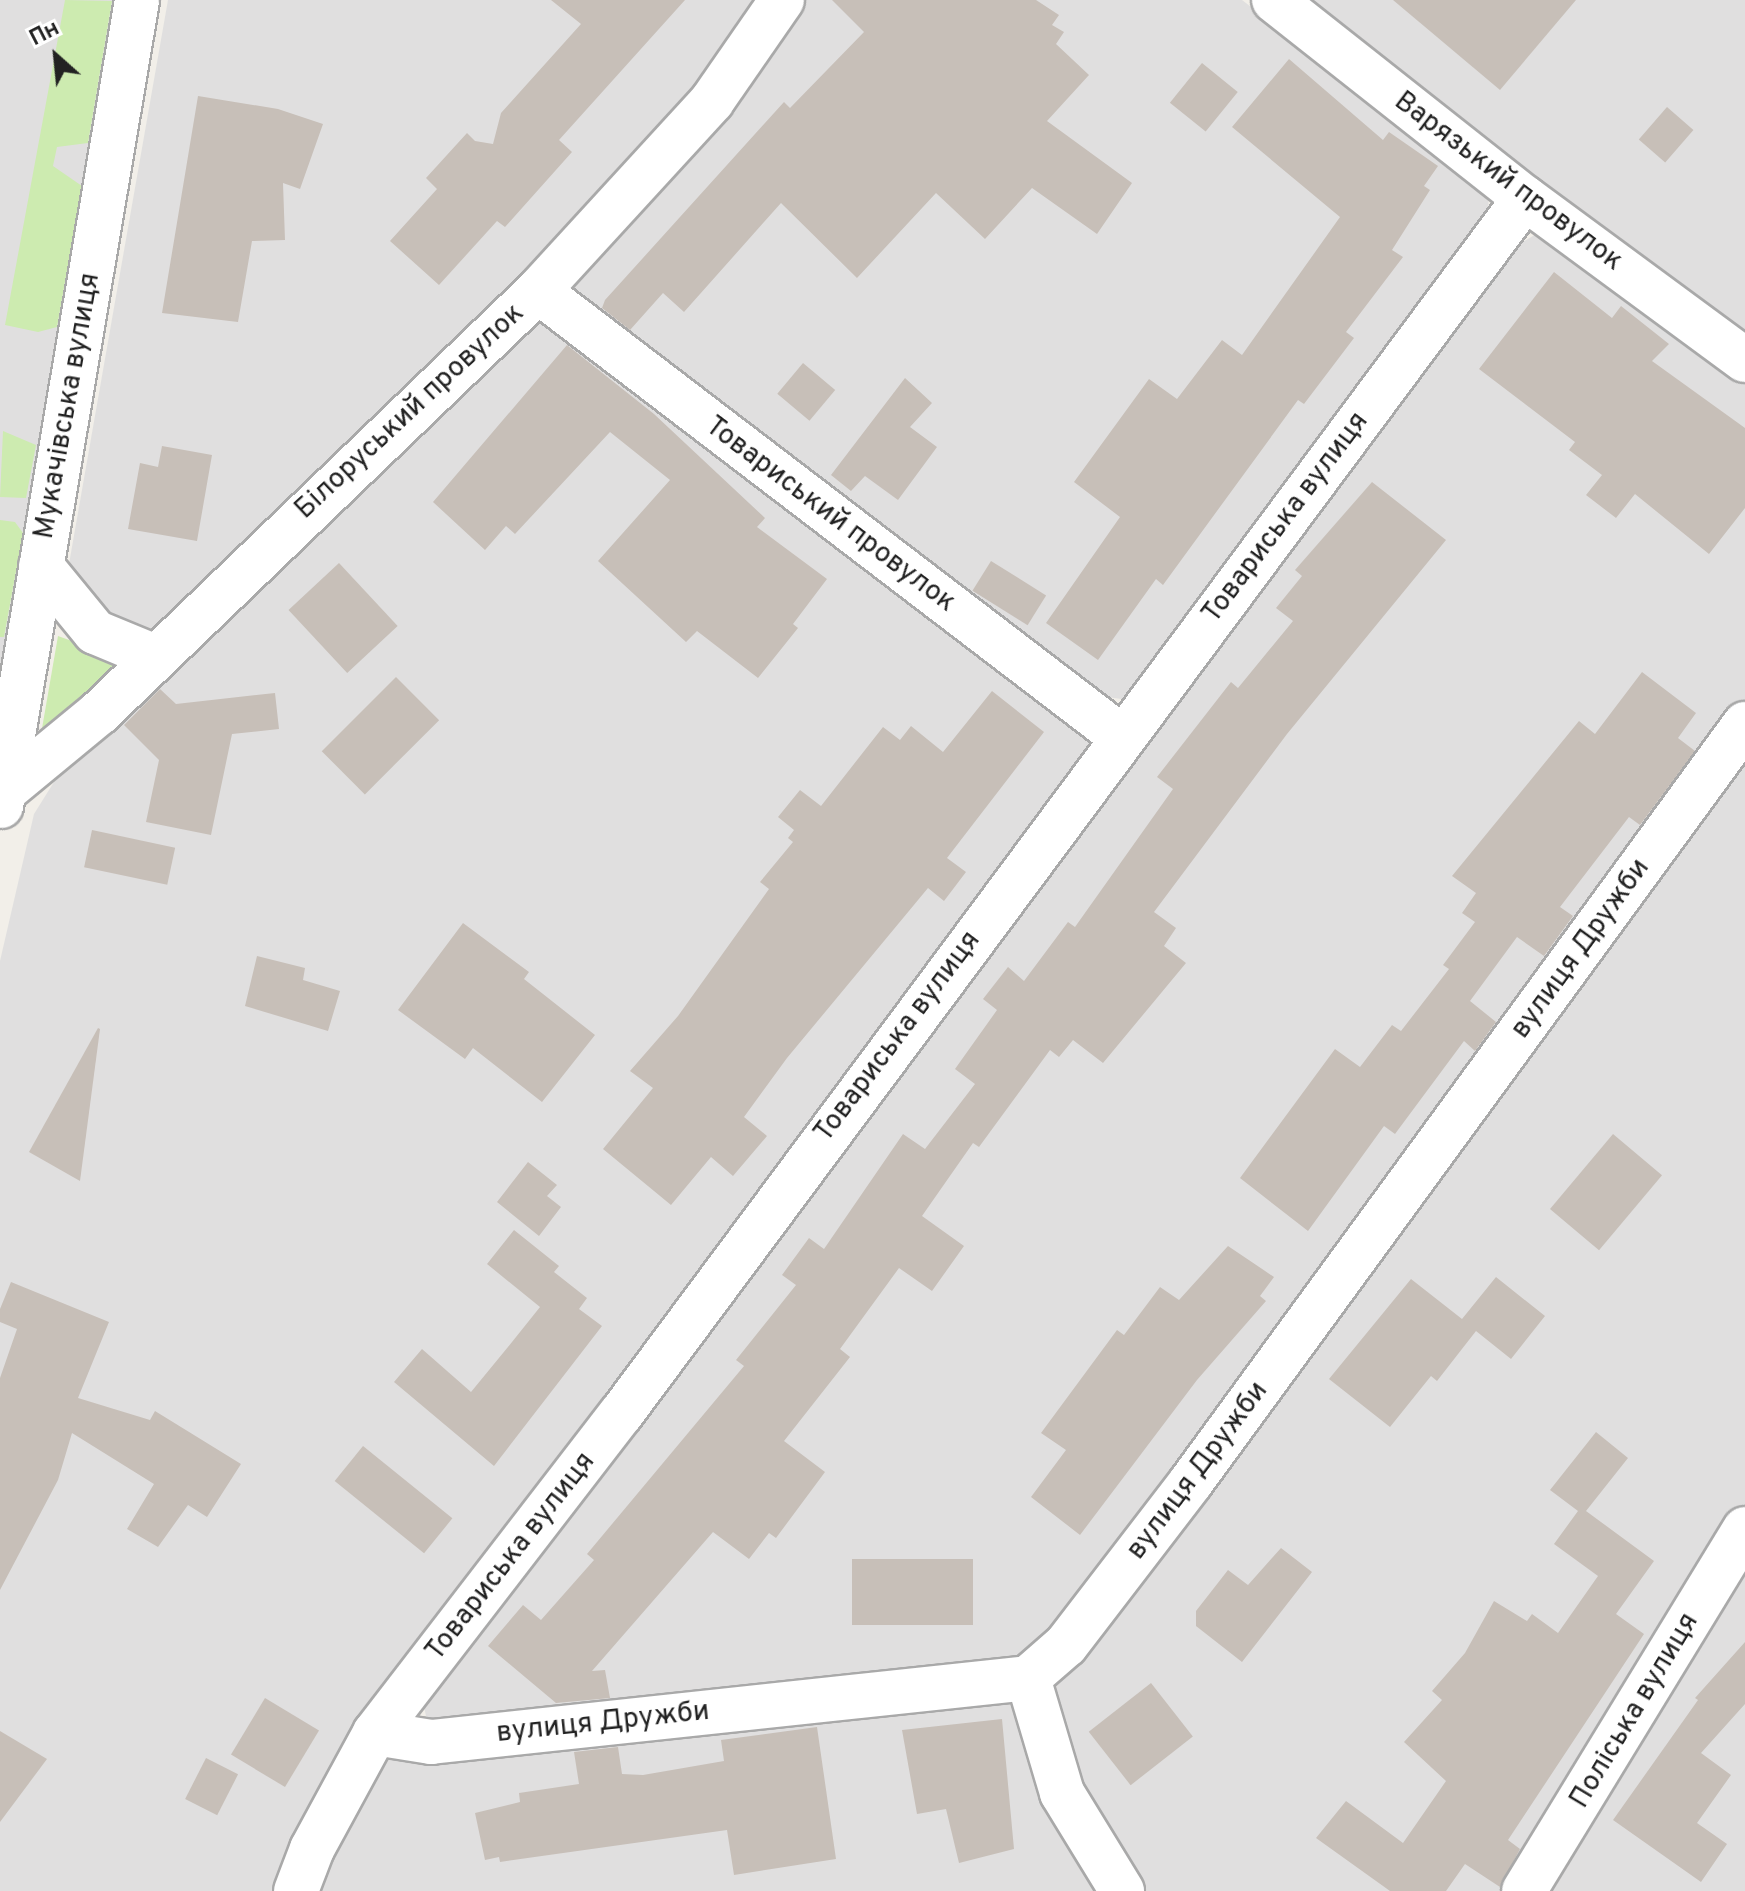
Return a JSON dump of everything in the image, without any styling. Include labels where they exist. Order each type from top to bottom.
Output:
[{"type":"street","name":"Мукачівська вулиця","points":[[2,802],[137,0]]},
{"type":"street","name":"Білоруський провулок","points":[[2,802],[99,713],[153,656],[538,291],[712,101],[782,0]]},
{"type":"street","name":"Варязький провулок","points":[[1274,0],[1525,198],[1745,360]]},
{"type":"street","name":"Товариська вулиця","points":[[296,1891],[312,1849],[375,1733],[621,1414],[1525,198]]},
{"type":"street","name":"Товариський провулок","points":[[538,291],[1123,738]]},
{"type":"street","points":[[41,566],[95,632],[153,656]]},
{"type":"street","name":"вулиця Дружби","points":[[375,1733],[431,1742],[1028,1678],[1066,1645],[1191,1482],[1745,724]]},
{"type":"street","name":"Поліська вулиця","points":[[1524,1891],[1745,1529]]},
{"type":"street","points":[[1028,1678],[1062,1793],[1122,1891]]},
{"type":"shaded area","points":[[0,0],[122,0],[0,713]]},
{"type":"shaded area","points":[[168,0],[770,0],[679,119],[164,639],[100,626],[69,564]]},
{"type":"shaded area","points":[[804,0],[1242,0],[1488,188],[1489,223],[1136,701],[1085,694],[585,316],[565,278]]},
{"type":"shaded area","points":[[1290,0],[1745,0],[1745,345]]},
{"type":"shaded area","points":[[1543,230],[1745,372],[1745,707],[1183,1475],[1028,1657],[444,1727],[426,1716],[421,1693],[1506,252]]},
{"type":"shaded area","points":[[526,318],[564,327],[1078,712],[1098,751],[281,1891],[0,1891],[0,961],[34,814],[54,782]]},
{"type":"shaded area","points":[[1745,740],[1745,1509],[1513,1891],[1135,1891],[1069,1781],[1040,1696]]},
{"type":"shaded area","points":[[1745,1553],[1745,1891],[1537,1891]]},
{"type":"shaded area","points":[[1021,1695],[1108,1891],[308,1891],[384,1757]]},
{"type":"green space","points":[[65,0],[112,1],[88,143],[57,147],[53,166],[82,186],[57,327],[38,332],[5,325]]},
{"type":"green space","points":[[3,431],[36,445],[26,498],[0,497]]},
{"type":"green space","points":[[0,520],[15,522],[23,533],[4,637],[0,637]]},
{"type":"green space","points":[[58,636],[130,662],[40,740]]},
{"type":"building","points":[[551,0],[685,0],[559,140],[572,152],[505,227],[497,221],[439,285],[390,241],[437,189],[426,178],[467,133],[475,141],[493,144],[501,113],[581,24]]},
{"type":"building","points":[[832,0],[1036,0],[1059,15],[1052,25],[1064,32],[1056,44],[1089,75],[1047,121],[1132,183],[1097,234],[1032,188],[985,239],[936,193],[857,278],[781,203],[684,312],[663,293],[630,330],[602,308],[605,300],[784,102],[790,108],[864,32]]},
{"type":"building","points":[[1393,0],[1576,0],[1500,90]]},
{"type":"building","points":[[1289,59],[1383,140],[1389,132],[1438,166],[1424,186],[1430,190],[1392,250],[1403,257],[1346,332],[1354,338],[1304,404],[1298,400],[1163,585],[1156,579],[1098,660],[1046,623],[1120,517],[1074,482],[1149,379],[1177,399],[1222,340],[1242,355],[1340,217],[1232,127]]},
{"type":"building","points":[[1202,63],[1238,92],[1206,132],[1170,103]]},
{"type":"building","points":[[198,96],[278,109],[323,124],[300,189],[283,183],[285,240],[252,241],[238,322],[162,313]]},
{"type":"building","points":[[1667,107],[1693,130],[1665,162],[1639,139]]},
{"type":"building","points":[[1554,272],[1612,318],[1621,306],[1669,344],[1652,361],[1745,428],[1745,508],[1709,554],[1635,494],[1616,518],[1586,495],[1602,475],[1569,450],[1575,442],[1479,369]]},
{"type":"building","points":[[567,345],[654,414],[765,518],[757,527],[827,579],[793,624],[798,628],[758,678],[697,631],[686,642],[598,561],[670,480],[610,432],[515,534],[506,526],[485,550],[433,502]]},
{"type":"building","points":[[803,363],[835,390],[809,421],[777,394]]},
{"type":"building","points":[[905,378],[932,403],[910,427],[937,447],[898,500],[865,476],[851,491],[831,475]]},
{"type":"building","points":[[162,446],[212,455],[197,541],[128,529],[140,463],[158,467]]},
{"type":"building","points":[[1372,482],[1446,540],[1287,734],[1154,912],[1176,928],[1164,946],[1186,963],[1103,1063],[1073,1040],[1059,1057],[1050,1050],[979,1147],[973,1143],[922,1216],[964,1246],[932,1291],[899,1268],[840,1349],[850,1357],[784,1441],[825,1472],[776,1538],[769,1533],[749,1559],[713,1532],[592,1671],[605,1670],[610,1698],[556,1703],[488,1646],[523,1605],[541,1620],[594,1560],[587,1554],[744,1366],[736,1360],[796,1285],[782,1275],[809,1238],[824,1249],[903,1134],[925,1149],[975,1084],[955,1069],[997,1010],[983,999],[1008,967],[1024,981],[1068,922],[1075,927],[1173,789],[1157,777],[1231,682],[1238,688],[1293,621],[1276,608],[1302,576],[1295,570]]},
{"type":"building","points":[[991,561],[1046,595],[1028,625],[972,591]]},
{"type":"building","points":[[339,563],[398,626],[347,673],[289,610]]},
{"type":"building","points":[[1642,672],[1696,713],[1678,738],[1695,751],[1640,825],[1629,817],[1560,907],[1573,916],[1544,956],[1517,937],[1470,1001],[1496,1022],[1475,1051],[1464,1041],[1395,1134],[1384,1126],[1308,1231],[1240,1178],[1335,1049],[1360,1067],[1392,1025],[1401,1031],[1449,969],[1443,965],[1475,922],[1462,913],[1476,893],[1452,876],[1579,721],[1595,734]]},
{"type":"building","points":[[396,677],[439,720],[365,794],[322,751]]},
{"type":"building","points":[[160,689],[176,704],[275,693],[279,729],[232,734],[211,835],[146,822],[159,760],[124,725]]},
{"type":"building","points":[[992,691],[1044,732],[947,858],[966,872],[944,901],[928,888],[787,1058],[744,1117],[767,1136],[733,1176],[711,1157],[671,1205],[603,1149],[653,1088],[630,1071],[678,1016],[769,889],[760,882],[793,842],[788,838],[794,830],[778,817],[800,790],[821,806],[883,727],[900,740],[911,726],[943,752]]},
{"type":"building","points":[[92,830],[175,848],[167,885],[84,867]]},
{"type":"building","points":[[463,923],[529,972],[524,979],[595,1035],[542,1102],[473,1048],[465,1059],[398,1010]]},
{"type":"building","points":[[257,956],[305,968],[303,980],[340,991],[328,1031],[245,1006]]},
{"type":"building","points":[[100,1029],[80,1181],[29,1152]]},
{"type":"building","points":[[1613,1134],[1662,1175],[1599,1250],[1550,1209]]},
{"type":"building","points":[[528,1162],[557,1185],[547,1196],[561,1207],[539,1236],[497,1202]]},
{"type":"building","points":[[514,1230],[559,1266],[554,1272],[587,1298],[579,1309],[602,1326],[494,1466],[394,1382],[422,1349],[471,1392],[540,1307],[487,1264]]},
{"type":"building","points":[[1228,1246],[1274,1277],[1260,1296],[1266,1301],[1197,1380],[1080,1535],[1031,1497],[1066,1450],[1041,1433],[1117,1330],[1124,1335],[1160,1287],[1179,1300]]},
{"type":"building","points":[[1496,1277],[1545,1316],[1511,1359],[1476,1331],[1437,1381],[1431,1376],[1390,1427],[1329,1379],[1411,1279],[1462,1319]]},
{"type":"building","points":[[11,1282],[109,1322],[78,1398],[150,1420],[155,1411],[241,1464],[207,1517],[188,1505],[158,1547],[127,1529],[154,1484],[72,1433],[58,1480],[0,1590],[0,1378],[17,1329],[0,1322],[0,1309]]},
{"type":"building","points":[[1596,1432],[1628,1458],[1586,1511],[1654,1561],[1616,1614],[1644,1634],[1508,1840],[1520,1849],[1500,1887],[1465,1864],[1446,1891],[1390,1891],[1316,1838],[1346,1801],[1403,1843],[1446,1781],[1404,1742],[1442,1700],[1432,1691],[1465,1653],[1494,1601],[1527,1621],[1532,1614],[1558,1633],[1598,1576],[1554,1544],[1578,1511],[1550,1490]]},
{"type":"building","points":[[363,1446],[452,1518],[424,1553],[335,1481]]},
{"type":"building","points":[[1281,1548],[1312,1572],[1242,1662],[1196,1626],[1196,1611],[1228,1570],[1248,1585]]},
{"type":"building","points":[[852,1559],[973,1559],[973,1625],[852,1625]]},
{"type":"building","points":[[1745,1642],[1745,1704],[1701,1753],[1731,1775],[1697,1823],[1727,1844],[1701,1882],[1613,1820],[1698,1700],[1695,1698]]},
{"type":"building","points":[[1151,1683],[1193,1737],[1131,1785],[1089,1732]]},
{"type":"building","points":[[265,1698],[319,1730],[285,1787],[231,1755]]},
{"type":"building","points":[[1002,1719],[1014,1849],[959,1863],[946,1809],[917,1814],[902,1730]]},
{"type":"building","points":[[817,1727],[836,1859],[734,1875],[727,1830],[500,1862],[499,1857],[485,1860],[475,1813],[520,1802],[519,1793],[579,1784],[574,1752],[618,1747],[622,1774],[643,1775],[724,1761],[721,1740]]},
{"type":"building","points":[[0,1731],[47,1759],[0,1822]]},
{"type":"building","points":[[206,1758],[238,1774],[217,1815],[185,1799]]}]
